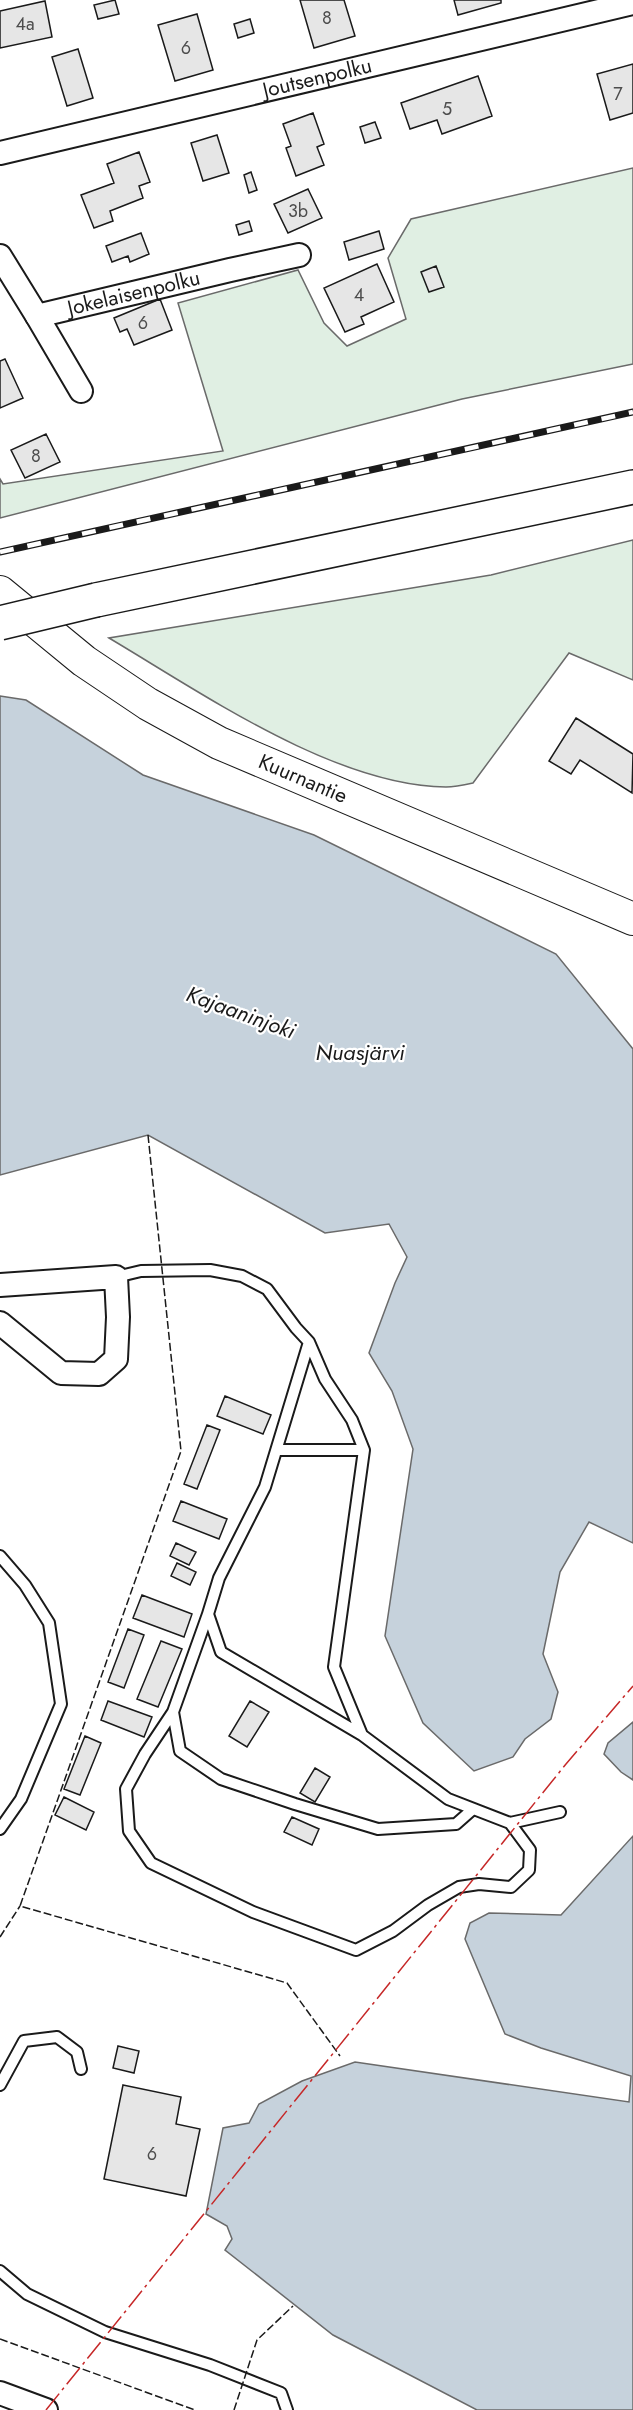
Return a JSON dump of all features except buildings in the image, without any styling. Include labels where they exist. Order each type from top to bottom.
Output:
[{"type":"highway","points":[[0,623],[96,600],[633,487]]},
{"type":"street","name":"Joutsenpolku","points":[[0,153],[633,3]]},
{"type":"street","name":"Jokelaisenpolku","points":[[37,316],[299,255]]},
{"type":"street","points":[[0,256],[81,391]]},
{"type":"street","name":"Kuurnantie","points":[[0,592],[84,661],[148,704],[219,743],[633,919]]},
{"type":"street","points":[[0,1284],[116,1277],[118,1317],[116,1359],[99,1374],[61,1373],[0,1323]]},
{"type":"street","points":[[0,2393],[46,2410]]},
{"type":"lane","points":[[116,1277],[141,1270],[210,1270],[242,1276],[267,1289],[309,1342],[325,1379],[352,1420],[364,1450],[334,1667],[362,1735]]},
{"type":"lane","points":[[208,1614],[221,1652],[362,1735],[448,1800],[510,1823],[530,1850],[529,1869],[511,1887],[479,1884],[459,1887],[428,1905],[393,1931],[356,1950],[253,1912],[151,1863],[129,1831],[126,1789],[145,1754],[173,1712],[219,1578],[265,1487],[309,1342]]},
{"type":"lane","points":[[277,1450],[364,1450]]},
{"type":"lane","points":[[0,1556],[24,1585],[49,1623],[61,1704],[21,1799],[0,1829]]},
{"type":"lane","points":[[173,1712],[180,1751],[221,1779],[295,1804],[378,1828],[456,1824],[473,1809]]},
{"type":"lane","points":[[510,1823],[560,1812]]},
{"type":"lane","points":[[0,2085],[24,2041],[57,2037],[77,2052],[81,2069]]},
{"type":"lane","points":[[0,2271],[27,2294],[105,2332],[210,2365],[281,2393],[286,2410]]},
{"type":"green space","points":[[633,168],[633,364],[462,399],[0,518],[0,479],[3,484],[223,451],[178,303],[298,270],[324,323],[347,346],[406,319],[388,258],[411,219]]},
{"type":"green space","points":[[633,540],[633,680],[569,653],[473,783],[463,785],[446,787],[403,783],[360,771],[315,754],[227,709],[109,638],[491,575]]},
{"type":"water","name":"Nuasjärvi","points":[[0,696],[26,700],[143,775],[314,835],[556,954],[633,1049],[633,1543],[589,1522],[560,1572],[543,1654],[558,1692],[551,1719],[525,1739],[513,1757],[474,1771],[423,1723],[385,1636],[413,1449],[392,1391],[369,1353],[407,1257],[389,1224],[325,1233],[148,1135],[0,1175]]},
{"type":"water","points":[[633,1722],[633,1780],[621,1772],[604,1754],[608,1743]]},
{"type":"water","points":[[633,1836],[633,2410],[477,2410],[333,2335],[225,2250],[232,2239],[227,2226],[206,2214],[223,2128],[249,2123],[259,2104],[302,2081],[355,2062],[629,2102],[631,2076],[541,2048],[505,2034],[465,1939],[470,1923],[489,1913],[561,1915]]},
{"type":"railway","points":[[0,552],[633,412]]},
{"type":"fence","points":[[148,1135],[181,1451],[20,1906],[287,1983],[340,2056]]},
{"type":"fence","points":[[0,1937],[20,1906]]},
{"type":"fence","points":[[234,2410],[257,2340],[293,2306]]},
{"type":"fence","points":[[0,2339],[195,2410]]},
{"type":"power","points":[[46,2410],[566,1764],[633,1686]]},
{"type":"water label","name":"Kajaaninjoki","points":[[241,1012]]}]
